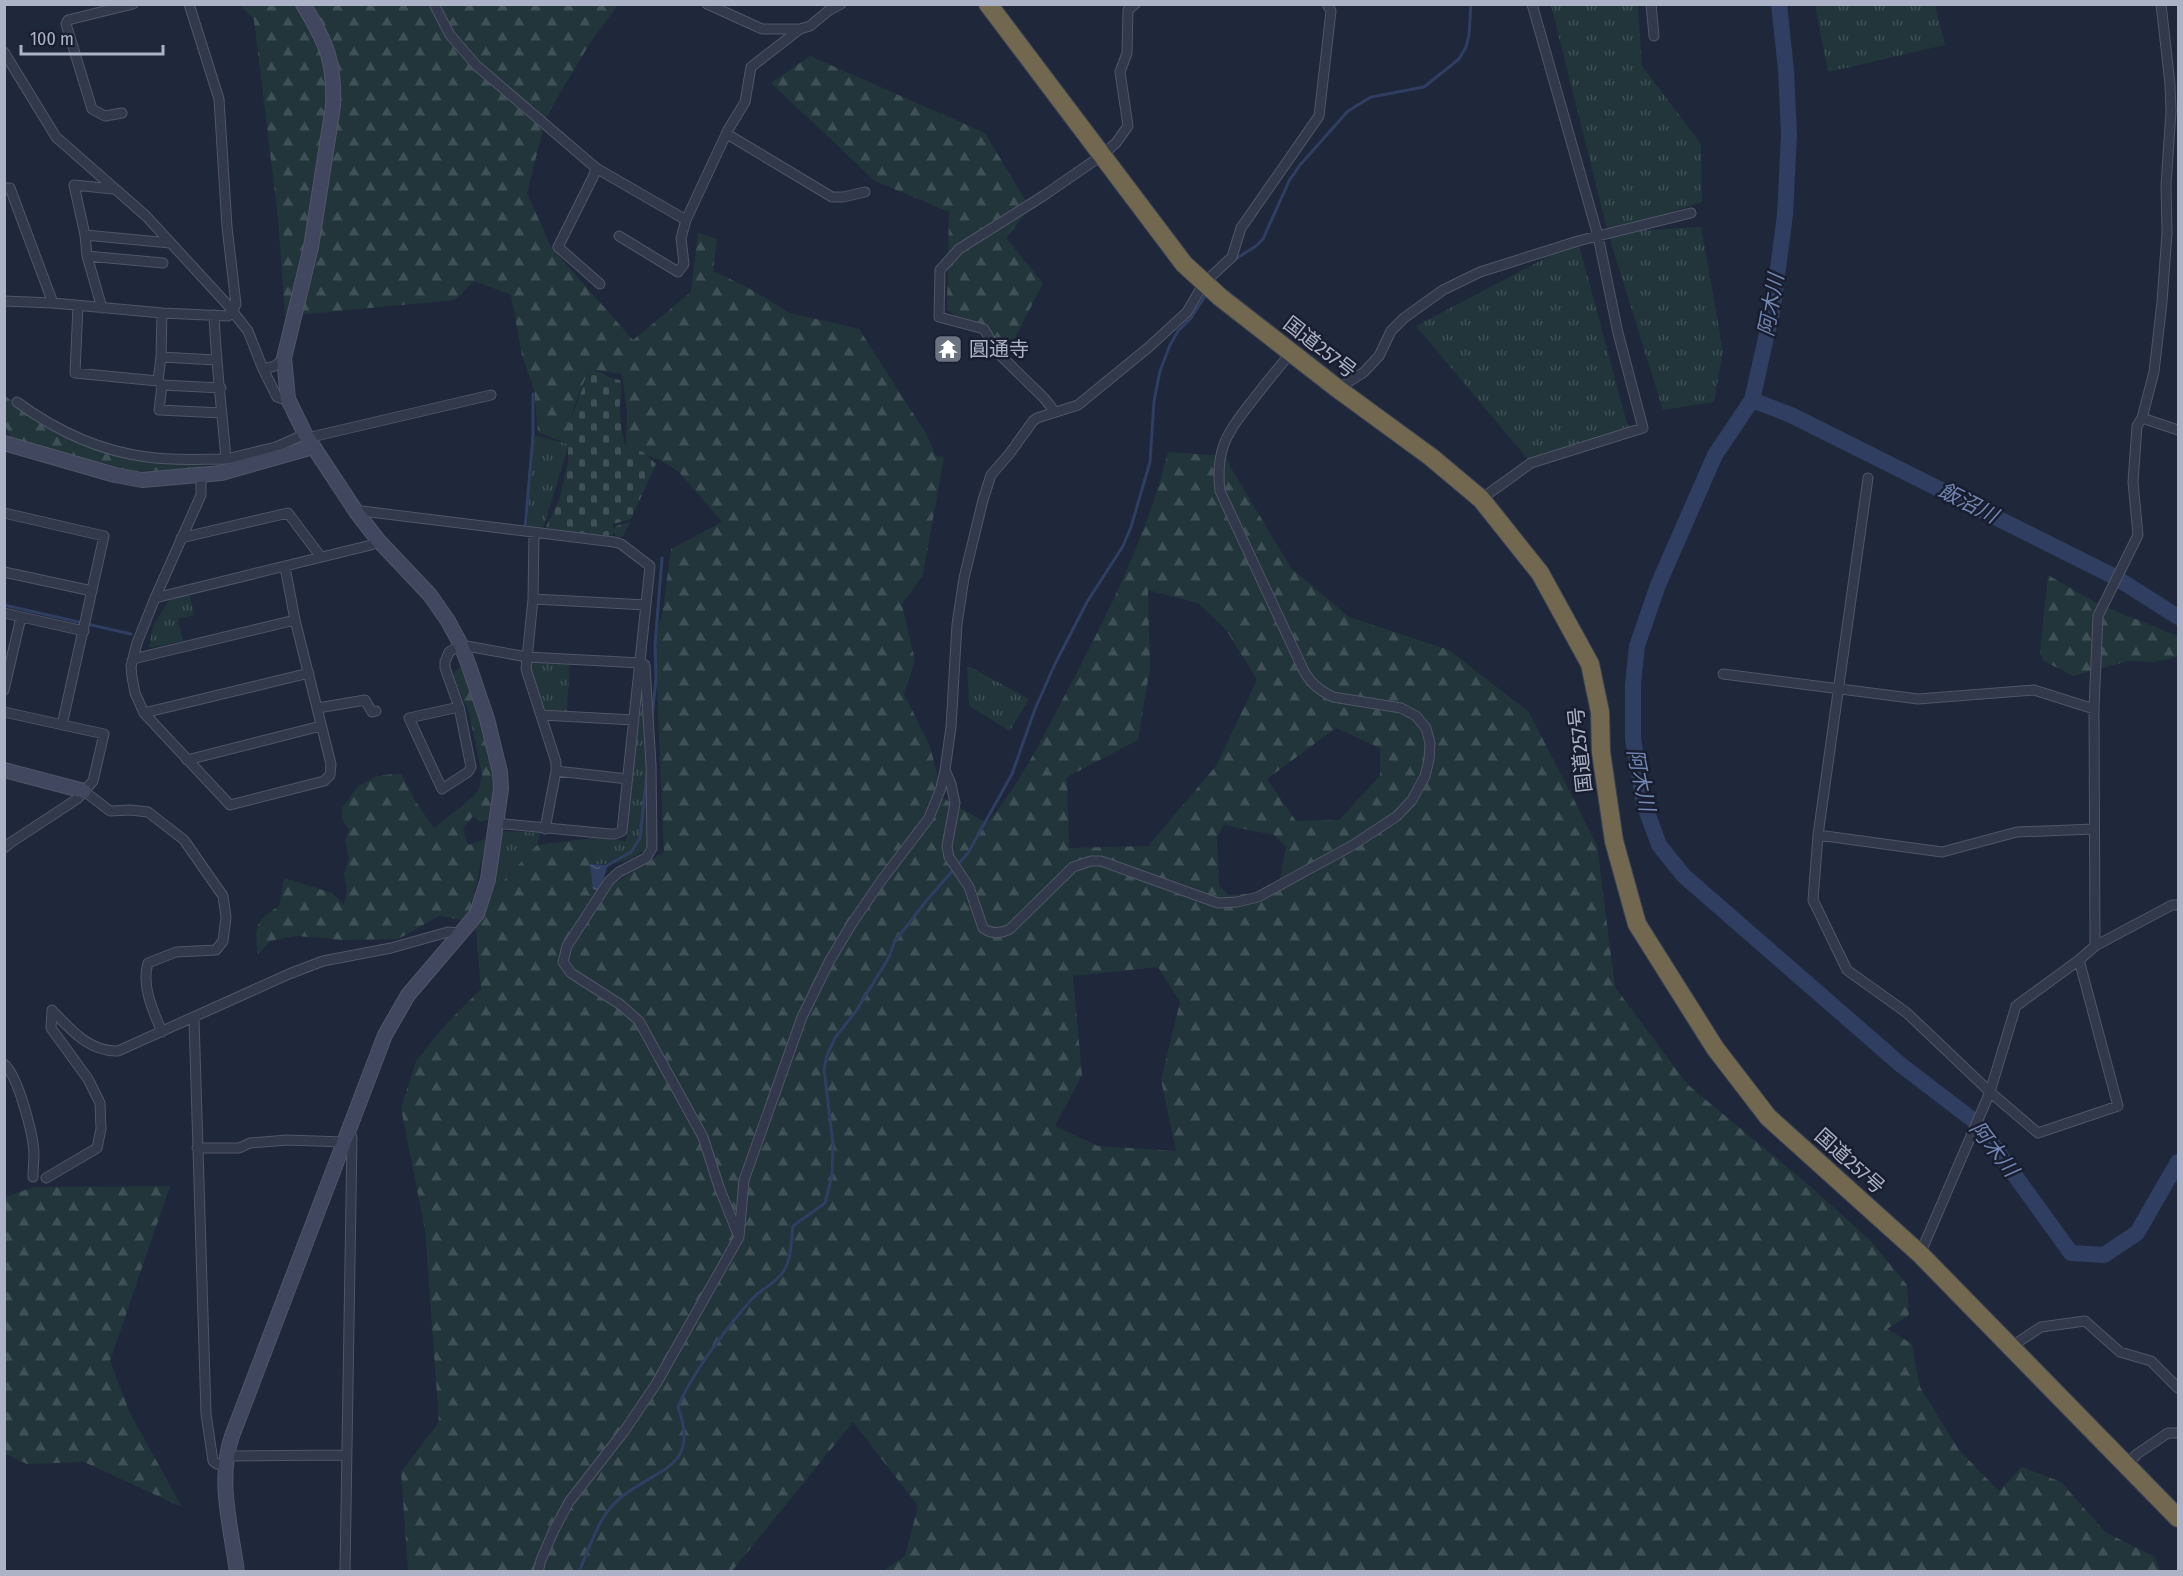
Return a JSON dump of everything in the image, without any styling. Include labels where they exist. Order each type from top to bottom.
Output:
[{"type":"highway","name":"国道257号","points":[[988,4],[1184,264],[1221,297],[1338,389],[1431,457],[1481,499],[1540,573],[1590,664],[1600,712],[1601,752],[1614,841],[1637,924],[1715,1048],[1767,1117],[1920,1254],[2178,1518]]},
{"type":"street","points":[[122,113],[105,116],[92,109],[66,24],[68,20],[99,9],[133,4]]},
{"type":"street","points":[[4,301],[162,313],[228,316],[232,312],[236,304],[227,227],[219,99],[189,4]]},
{"type":"street","points":[[237,1572],[227,1505],[225,1460],[232,1436],[374,1062],[394,1017],[408,995],[477,914],[488,879],[501,789],[500,772],[487,719],[461,645],[430,595],[378,540],[357,513],[308,440],[288,399],[284,358],[311,247],[333,95],[331,60],[322,36],[303,4]]},
{"type":"street","points":[[434,4],[450,35],[477,66],[596,168],[686,220]]},
{"type":"street","points":[[707,4],[762,29],[800,29],[810,26],[828,11],[841,4]]},
{"type":"street","points":[[1055,412],[1044,398],[998,353],[984,329],[939,317],[940,270],[959,249],[1101,156],[1116,143],[1128,126],[1120,72],[1127,53],[1128,10],[1135,4]]},
{"type":"street","points":[[538,1572],[554,1530],[569,1502],[625,1430],[656,1384],[740,1238],[744,1180],[802,1017],[830,960],[851,925],[929,818],[941,788],[945,770],[951,727],[957,624],[964,578],[991,475],[1033,421],[1078,405],[1149,347],[1187,312],[1204,283],[1232,257],[1241,228],[1319,116],[1331,11],[1327,4]]},
{"type":"street","points":[[1481,499],[1531,463],[1643,428],[1618,333],[1598,236],[1532,4]]},
{"type":"street","points":[[1651,4],[1654,36]]},
{"type":"street","points":[[2095,946],[2094,709],[2098,616],[2138,535],[2133,482],[2137,426],[2142,418],[2154,372],[2167,232],[2166,185],[2170,84],[2162,4]]},
{"type":"street","points":[[619,236],[678,272],[684,264],[681,238],[686,220],[745,102],[751,67],[800,29]]},
{"type":"street","points":[[4,52],[56,137],[146,216],[226,303],[248,331],[262,369],[277,397],[288,399]]},
{"type":"street","points":[[727,134],[832,197],[865,192]]},
{"type":"street","points":[[596,168],[558,247],[600,284]]},
{"type":"street","points":[[102,308],[87,256],[85,235],[74,185],[113,189]]},
{"type":"street","points":[[4,188],[10,188],[53,303]]},
{"type":"street","points":[[1338,389],[1364,372],[1379,356],[1391,331],[1404,318],[1443,290],[1480,272],[1598,236],[1692,213]]},
{"type":"street","points":[[2167,232],[2178,232]]},
{"type":"street","points":[[85,235],[170,243]]},
{"type":"street","points":[[87,256],[162,263]]},
{"type":"street","points":[[78,306],[75,373],[221,388]]},
{"type":"street","points":[[162,313],[159,410],[222,413]]},
{"type":"street","points":[[214,315],[226,459]]},
{"type":"street","points":[[945,770],[955,803],[947,846],[952,861],[969,887],[983,928],[992,932],[1004,932],[1010,929],[1073,867],[1091,861],[1101,861],[1218,903],[1237,902],[1258,897],[1353,845],[1397,816],[1412,800],[1425,776],[1429,760],[1430,743],[1426,728],[1409,711],[1333,697],[1311,682],[1220,491],[1222,447],[1230,430],[1291,352]]},
{"type":"street","points":[[161,357],[216,360]]},
{"type":"street","points":[[262,369],[275,366],[284,358]]},
{"type":"street","points":[[16,402],[57,428],[109,448],[147,457],[226,459],[491,395]]},
{"type":"street","points":[[2142,418],[2178,430]]},
{"type":"street","points":[[5,444],[115,475],[142,480],[201,476],[246,467],[308,440]]},
{"type":"street","points":[[201,476],[201,495],[155,598],[133,659],[132,676],[135,693],[144,713],[230,805],[324,781],[330,776],[331,771],[318,708],[295,620],[285,567]]},
{"type":"street","points":[[1868,478],[1818,835],[1813,900],[1847,970],[1907,1013],[1990,1092],[2038,1133],[2118,1106],[2079,960]]},
{"type":"street","points":[[357,513],[362,511],[397,515],[621,544],[650,566],[624,827],[620,833],[610,834],[495,823]]},
{"type":"street","points":[[4,513],[104,536],[62,725]]},
{"type":"street","points":[[181,538],[288,513],[321,557]]},
{"type":"street","points":[[534,533],[533,599],[526,669],[556,762],[545,829]]},
{"type":"street","points":[[155,598],[371,545],[378,540]]},
{"type":"street","points":[[4,572],[92,591]]},
{"type":"street","points":[[533,599],[646,605]]},
{"type":"street","points":[[4,613],[84,631]]},
{"type":"street","points":[[4,690],[21,617]]},
{"type":"street","points":[[133,659],[295,620]]},
{"type":"street","points":[[459,707],[408,718],[442,789],[468,772],[471,767],[459,707],[448,679],[445,662],[449,652],[461,645],[527,657],[645,665],[652,848],[646,858],[619,872],[609,881],[567,946],[563,962],[571,973],[621,1005],[639,1021],[699,1128],[740,1238]]},
{"type":"street","points":[[144,713],[309,673]]},
{"type":"street","points":[[1723,674],[1918,699],[2034,690],[2094,709]]},
{"type":"street","points":[[318,708],[365,700],[372,712],[376,711]]},
{"type":"street","points":[[4,712],[104,734],[93,781],[78,799],[4,848]]},
{"type":"street","points":[[541,715],[634,720]]},
{"type":"street","points":[[187,760],[321,726]]},
{"type":"street","points":[[4,770],[84,791],[110,811],[148,812],[184,840],[223,896],[226,916],[223,941],[216,950],[176,952],[148,963],[145,975],[153,1010],[162,1032]]},
{"type":"street","points":[[556,771],[628,779]]},
{"type":"street","points":[[1818,835],[1942,852],[2017,832],[2094,829]]},
{"type":"street","points":[[1920,1254],[1990,1092],[2016,1006],[2095,946],[2172,905],[2178,905]]},
{"type":"street","points":[[46,1178],[97,1149],[101,1129],[100,1103],[88,1079],[51,1028],[52,1010],[77,1036],[88,1043],[109,1051],[118,1051],[323,961],[391,948],[448,932],[459,933]]},
{"type":"street","points":[[194,1018],[196,1149],[206,1414],[210,1455],[216,1464],[225,1460],[346,1455]]},
{"type":"street","points":[[4,1064],[10,1068],[23,1101],[34,1151],[33,1176]]},
{"type":"street","points":[[196,1149],[239,1148],[250,1143],[352,1137],[345,1572]]},
{"type":"street","points":[[2012,1346],[2041,1327],[2085,1321],[2120,1352],[2151,1361],[2178,1388]]},
{"type":"street","points":[[2127,1465],[2137,1454],[2168,1433],[2178,1433]]},
{"type":"green space","points":[[240,5],[618,5],[590,43],[546,117],[527,193],[551,247],[633,340],[691,292],[698,233],[717,239],[713,271],[745,286],[790,313],[859,329],[927,435],[936,456],[944,457],[923,575],[902,604],[915,661],[904,694],[930,746],[943,798],[987,823],[1009,793],[1048,728],[1110,607],[1149,515],[1168,452],[1224,456],[1291,568],[1349,617],[1449,650],[1529,712],[1597,845],[1615,987],[1688,1085],[1805,1182],[1870,1240],[1907,1285],[1909,1315],[1887,1329],[1912,1344],[1920,1387],[1959,1450],[1999,1491],[2022,1467],[2061,1482],[2105,1532],[2155,1557],[2160,1571],[883,1571],[905,1556],[918,1506],[853,1422],[732,1571],[408,1571],[401,1472],[439,1422],[425,1230],[401,1108],[416,1061],[446,1024],[481,989],[475,922],[439,916],[398,939],[343,940],[297,936],[270,941],[258,954],[256,937],[258,926],[265,916],[279,906],[284,878],[332,893],[344,905],[347,892],[344,873],[349,858],[345,841],[349,830],[342,819],[342,808],[358,786],[377,776],[401,773],[415,801],[434,828],[473,797],[479,788],[482,774],[469,713],[453,674],[463,664],[497,768],[493,819],[480,822],[473,816],[463,829],[468,845],[485,839],[474,894],[489,896],[537,845],[591,838],[590,864],[597,894],[664,852],[655,645],[657,626],[662,616],[671,549],[722,522],[679,472],[660,460],[626,447],[627,411],[622,374],[590,369],[572,414],[569,444],[538,432],[534,390],[522,356],[511,295],[474,281],[455,300],[285,316],[278,218],[254,20]],"holes":[[[1148,590],[1198,603],[1227,631],[1257,680],[1216,766],[1148,846],[1069,848],[1067,777],[1138,740],[1150,668]],[[1336,728],[1380,748],[1380,776],[1339,820],[1296,821],[1267,779]],[[1224,825],[1274,835],[1286,847],[1279,884],[1268,893],[1229,895],[1219,886],[1217,837]],[[1158,967],[1180,1002],[1161,1080],[1176,1151],[1098,1146],[1055,1126],[1082,1075],[1073,976]]]},
{"type":"green space","points":[[1551,5],[1638,5],[1642,66],[1701,144],[1702,202],[1611,232],[1701,227],[1723,351],[1714,402],[1663,410],[1608,233]]},
{"type":"green space","points":[[1815,5],[1935,5],[1945,45],[1828,72]]},
{"type":"green space","points":[[810,56],[985,133],[1030,208],[1006,238],[1043,283],[1008,352],[947,310],[949,212],[875,181],[771,83]]},
{"type":"green space","points":[[1578,241],[1628,427],[1531,463],[1416,326]]},
{"type":"green space","points":[[590,369],[620,380],[622,388],[621,423],[626,447],[643,452],[656,464],[631,519],[613,524],[614,530],[616,526],[630,522],[624,535],[617,539],[614,532],[611,536],[545,529],[559,500],[568,462],[568,426]]},
{"type":"green space","points":[[4,395],[35,420],[78,441],[201,463],[201,470],[133,471],[11,438],[5,425]]},
{"type":"green space","points":[[533,435],[569,444],[543,529],[527,528]]},
{"type":"green space","points":[[2048,575],[2098,604],[2178,636],[2178,657],[2154,662],[2128,661],[2073,676],[2044,661],[2040,652]]},
{"type":"green space","points":[[190,595],[194,615],[178,619],[183,641],[149,648],[153,626],[169,600]]},
{"type":"green space","points":[[536,659],[570,660],[567,711],[549,711],[543,707],[529,664]]},
{"type":"green space","points":[[967,665],[1029,699],[1010,731],[969,706]]},
{"type":"green space","points":[[643,688],[649,843],[630,859],[615,863],[590,864],[591,838],[626,841]]},
{"type":"green space","points":[[503,831],[540,833],[537,845],[490,894]]},
{"type":"green space","points":[[170,1186],[110,1361],[130,1413],[182,1507],[84,1462],[27,1464],[4,1453],[5,1197],[34,1187]]},
{"type":"water","points":[[590,864],[608,865],[600,890],[593,890]]},
{"type":"waterway","points":[[1234,260],[1263,239],[1289,181],[1300,165],[1348,111],[1371,97],[1424,87],[1459,59],[1466,47],[1469,35],[1471,4]]},
{"type":"waterway","name":"阿木川","points":[[1779,4],[1786,70],[1789,135],[1785,215],[1773,307],[1752,400],[1715,455],[1658,585],[1637,646],[1633,684],[1633,739],[1644,804],[1659,845],[1684,876],[1901,1065],[1977,1123],[2071,1253],[2104,1255],[2137,1233],[2178,1162]]},
{"type":"waterway","points":[[579,1572],[605,1514],[619,1499],[660,1473],[679,1456],[684,1444],[684,1428],[678,1407],[692,1380],[742,1310],[783,1272],[790,1255],[793,1226],[825,1203],[832,1176],[833,1144],[824,1069],[827,1055],[835,1038],[856,1011],[888,959],[895,941],[968,853],[1012,774],[1035,709],[1055,664],[1087,602],[1123,546],[1131,527],[1150,462],[1154,401],[1160,371],[1178,331],[1191,318],[1207,293]]},
{"type":"waterway","points":[[525,529],[533,435],[533,394]]},
{"type":"waterway","name":"飯沼川","points":[[1752,400],[1791,415],[2115,577],[2178,617]]},
{"type":"waterway","points":[[652,718],[662,558]]},
{"type":"waterway","points":[[4,605],[131,634]]},
{"type":"waterway","points":[[608,865],[631,852],[640,838],[647,772]]},
{"type":"place","name":"圓通寺","points":[[948,349]]}]
